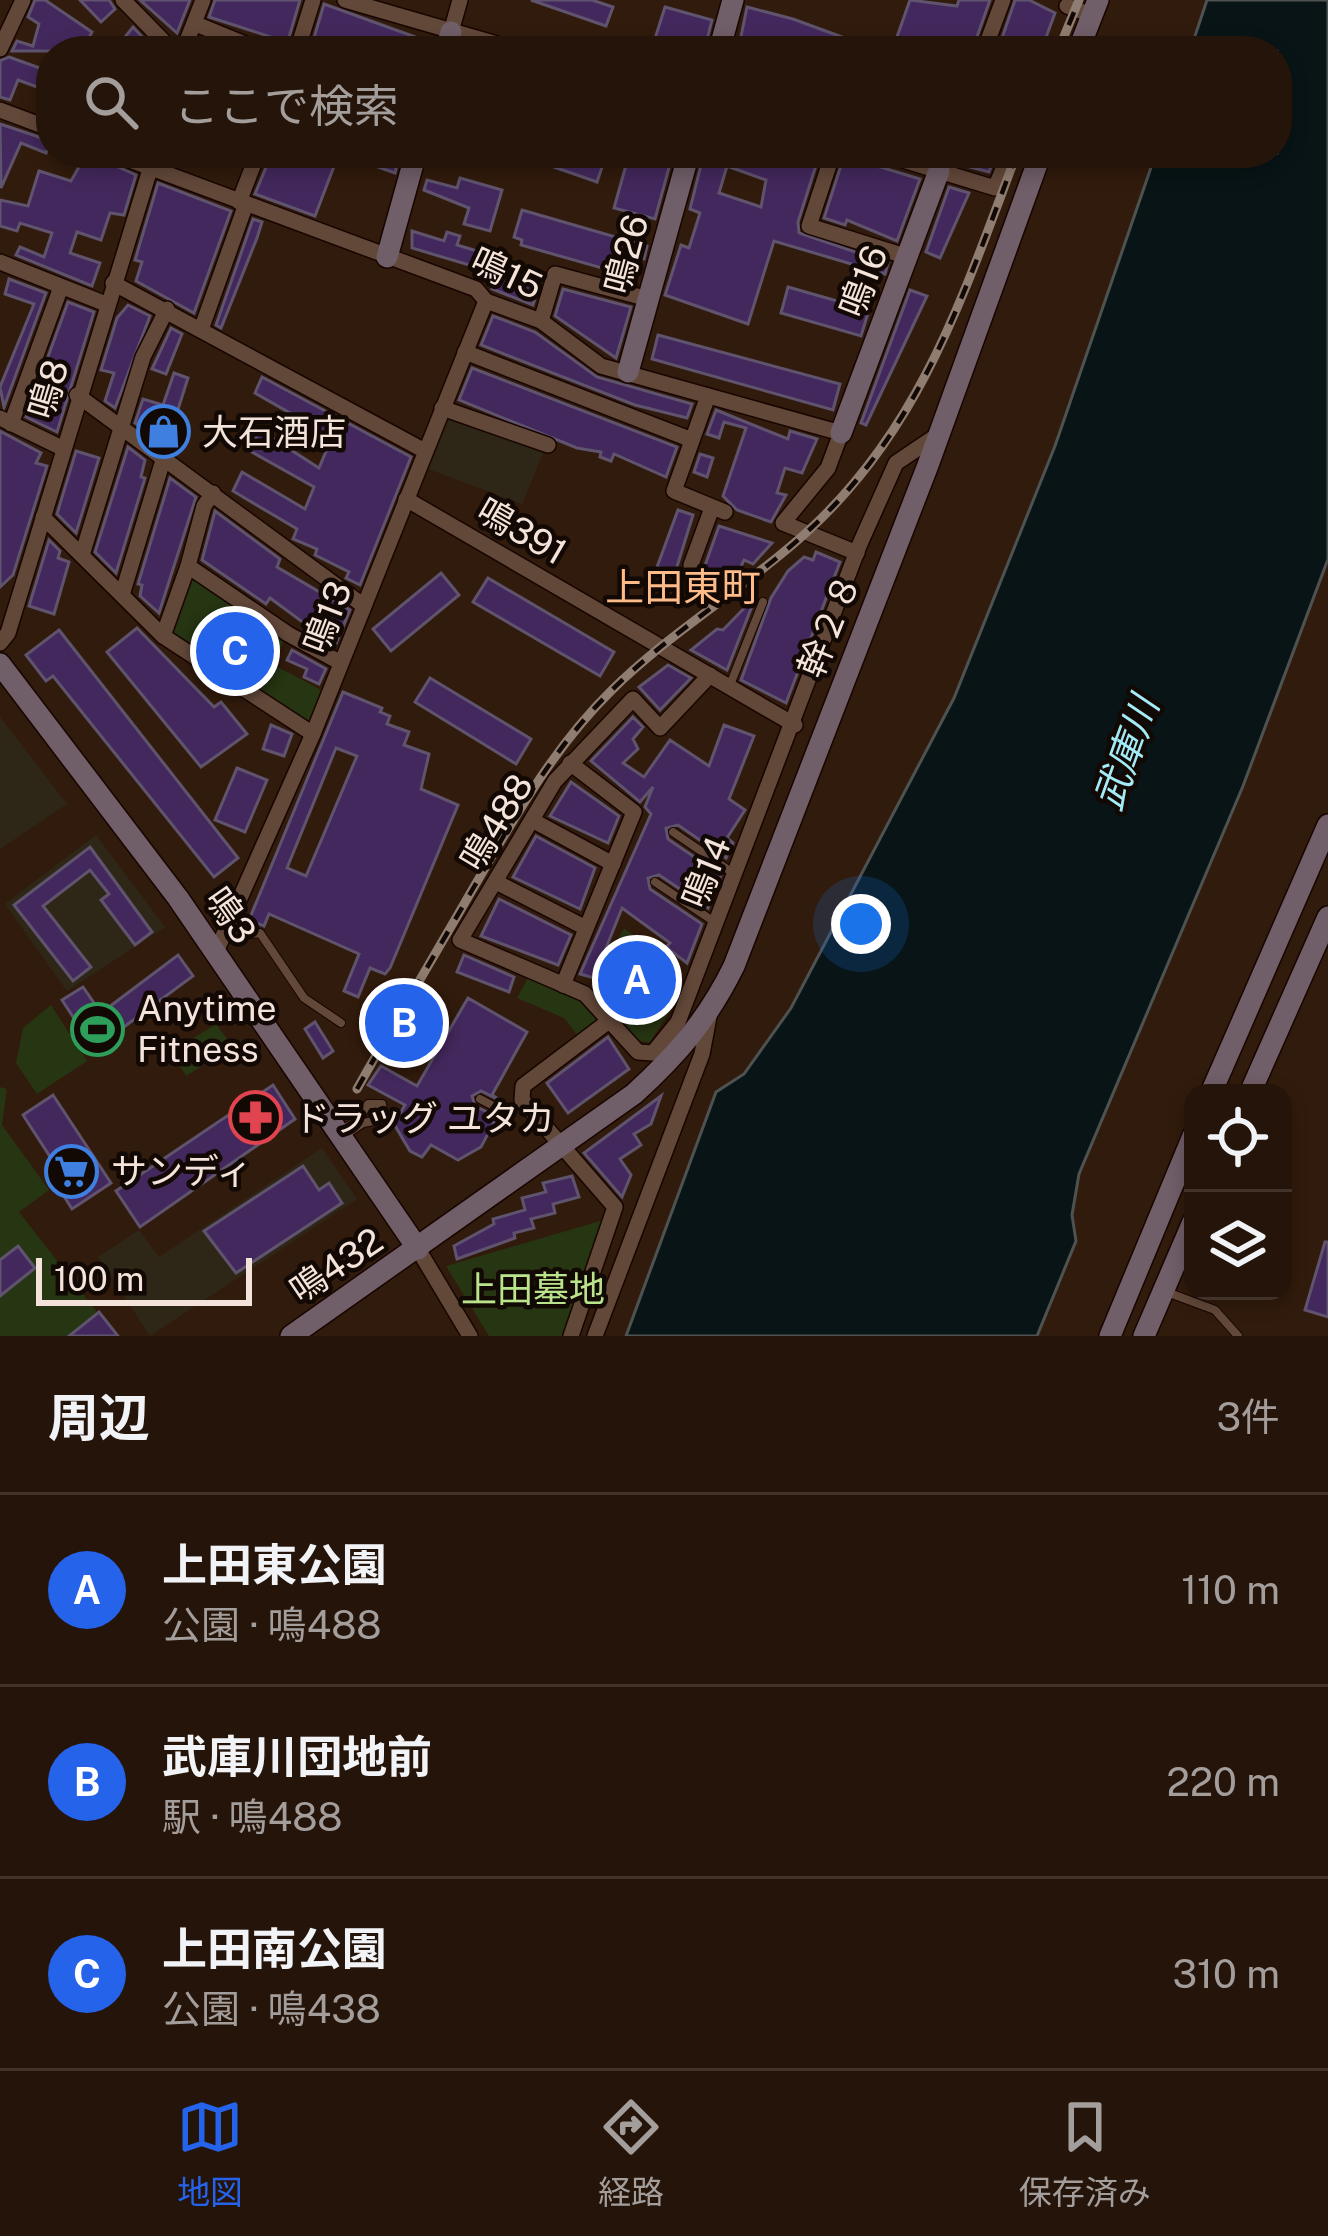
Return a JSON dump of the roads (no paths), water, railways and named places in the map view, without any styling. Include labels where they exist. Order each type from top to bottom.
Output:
[{"type":"street","points":[[0,50],[23,0]]},
{"type":"street","points":[[122,0],[158,36]]},
{"type":"street","points":[[190,36],[203,0]]},
{"type":"street","points":[[302,36],[313,0]]},
{"type":"street","points":[[345,0],[434,36]]},
{"type":"street","points":[[451,36],[460,0]]},
{"type":"street","points":[[723,36],[734,0]]},
{"type":"street","points":[[990,36],[1003,0]]},
{"type":"street","points":[[1059,2],[1095,8],[1084,36]]},
{"type":"street","points":[[196,24],[225,36]]},
{"type":"street","points":[[0,110],[36,124]]},
{"type":"street","name":"鳴8","points":[[0,643],[44,517],[77,395],[149,168]]},
{"type":"street","name":"鳴15","points":[[169,168],[242,203],[476,289],[486,301],[541,321],[602,366],[841,433]]},
{"type":"street","points":[[202,327],[253,168]]},
{"type":"street","points":[[387,257],[412,168]]},
{"type":"street","name":"鳴26","points":[[628,372],[685,168]]},
{"type":"street","points":[[828,168],[809,226],[908,257]]},
{"type":"street","name":"鳴16","points":[[841,433],[940,168]]},
{"type":"street","points":[[954,168],[995,188],[1004,168]]},
{"type":"street","name":"幹２８","points":[[563,1147],[683,1050],[709,1017],[734,966],[939,434],[1036,168]]},
{"type":"street","points":[[0,262],[106,304]]},
{"type":"street","points":[[541,321],[555,274],[648,298]]},
{"type":"street","points":[[113,284],[202,327],[424,452]]},
{"type":"street","points":[[61,287],[6,421],[62,448]]},
{"type":"street","name":"鳴13","points":[[219,944],[314,734],[486,301]]},
{"type":"street","points":[[82,555],[120,424],[167,309]]},
{"type":"street","points":[[465,352],[692,440]]},
{"type":"street","points":[[77,395],[364,606]]},
{"type":"street","points":[[691,565],[719,510],[674,490],[708,396]]},
{"type":"street","points":[[442,408],[548,445]]},
{"type":"street","points":[[841,433],[828,468],[783,523],[857,553]]},
{"type":"street","name":"鳴14","points":[[609,1021],[638,1052],[653,1053],[678,1022],[857,553],[896,463],[939,434]]},
{"type":"street","points":[[122,596],[164,457]]},
{"type":"street","points":[[163,636],[204,506],[213,494]]},
{"type":"street","name":"鳴391","points":[[406,499],[795,724]]},
{"type":"street","points":[[44,517],[163,636],[314,734]]},
{"type":"street","points":[[188,566],[288,634],[341,663]]},
{"type":"street","name":"鳴3","points":[[0,664],[219,944],[470,1336]]},
{"type":"street","name":"鳴488","points":[[609,1021],[586,994],[460,940],[570,763],[633,699],[660,728],[710,675]]},
{"type":"street","points":[[563,985],[634,812],[570,763]]},
{"type":"street","points":[[532,820],[613,864]]},
{"type":"street","points":[[1215,1084],[1328,825]]},
{"type":"street","points":[[496,881],[586,928]]},
{"type":"street","points":[[1254,1084],[1327,918]]},
{"type":"street","points":[[595,1336],[702,1054],[709,1017]]},
{"type":"street","points":[[572,1336],[616,1207],[522,1100],[524,1086],[609,1021]]},
{"type":"street","name":"鳴432","points":[[291,1336],[563,1147]]},
{"type":"street","points":[[1110,1336],[1184,1158]]},
{"type":"street","points":[[1144,1336],[1184,1243]]},
{"type":"lane","points":[[729,686],[763,602]]},
{"type":"lane","points":[[674,832],[737,875]]},
{"type":"lane","points":[[655,882],[717,924]]},
{"type":"lane","points":[[219,944],[260,933],[304,998],[341,1023]]},
{"type":"lane","points":[[481,1099],[501,1110]]},
{"type":"lane","points":[[368,1104],[382,1104],[384,1119],[342,1134],[368,1104]]},
{"type":"lane","points":[[1163,1291],[1215,1310],[1238,1336]]},
{"type":"water","name":"武庫川","points":[[1207,0],[1328,0],[1328,559],[1243,786],[1079,1174],[1072,1215],[1076,1241],[1037,1336],[626,1336],[716,1092],[744,1074],[791,1008],[954,698],[1055,446],[1151,168],[1292,168],[1292,36],[1195,36]]},
{"type":"railway","points":[[1064,36],[1079,0]]},
{"type":"railway","points":[[357,1089],[518,813],[570,737],[634,670],[808,531],[848,491],[881,448],[910,403],[958,307],[1011,168]]},
{"type":"place","name":"大石酒店","points":[[163,432]]},
{"type":"place","name":"上田南公園","points":[[235,651]]},
{"type":"place","name":"上田東公園","points":[[637,980]]},
{"type":"place","name":"武庫川団地前","points":[[404,1023]]},
{"type":"place","name":"Anytime Fitness","points":[[98,1029]]},
{"type":"place","name":"ドラッグ ユタカ","points":[[255,1118]]},
{"type":"place","name":"サンディ","points":[[72,1171]]},
{"type":"district","name":"上田東町","points":[[683,587]]},
{"type":"park label","name":"上田墓地","points":[[533,1289]]}]
